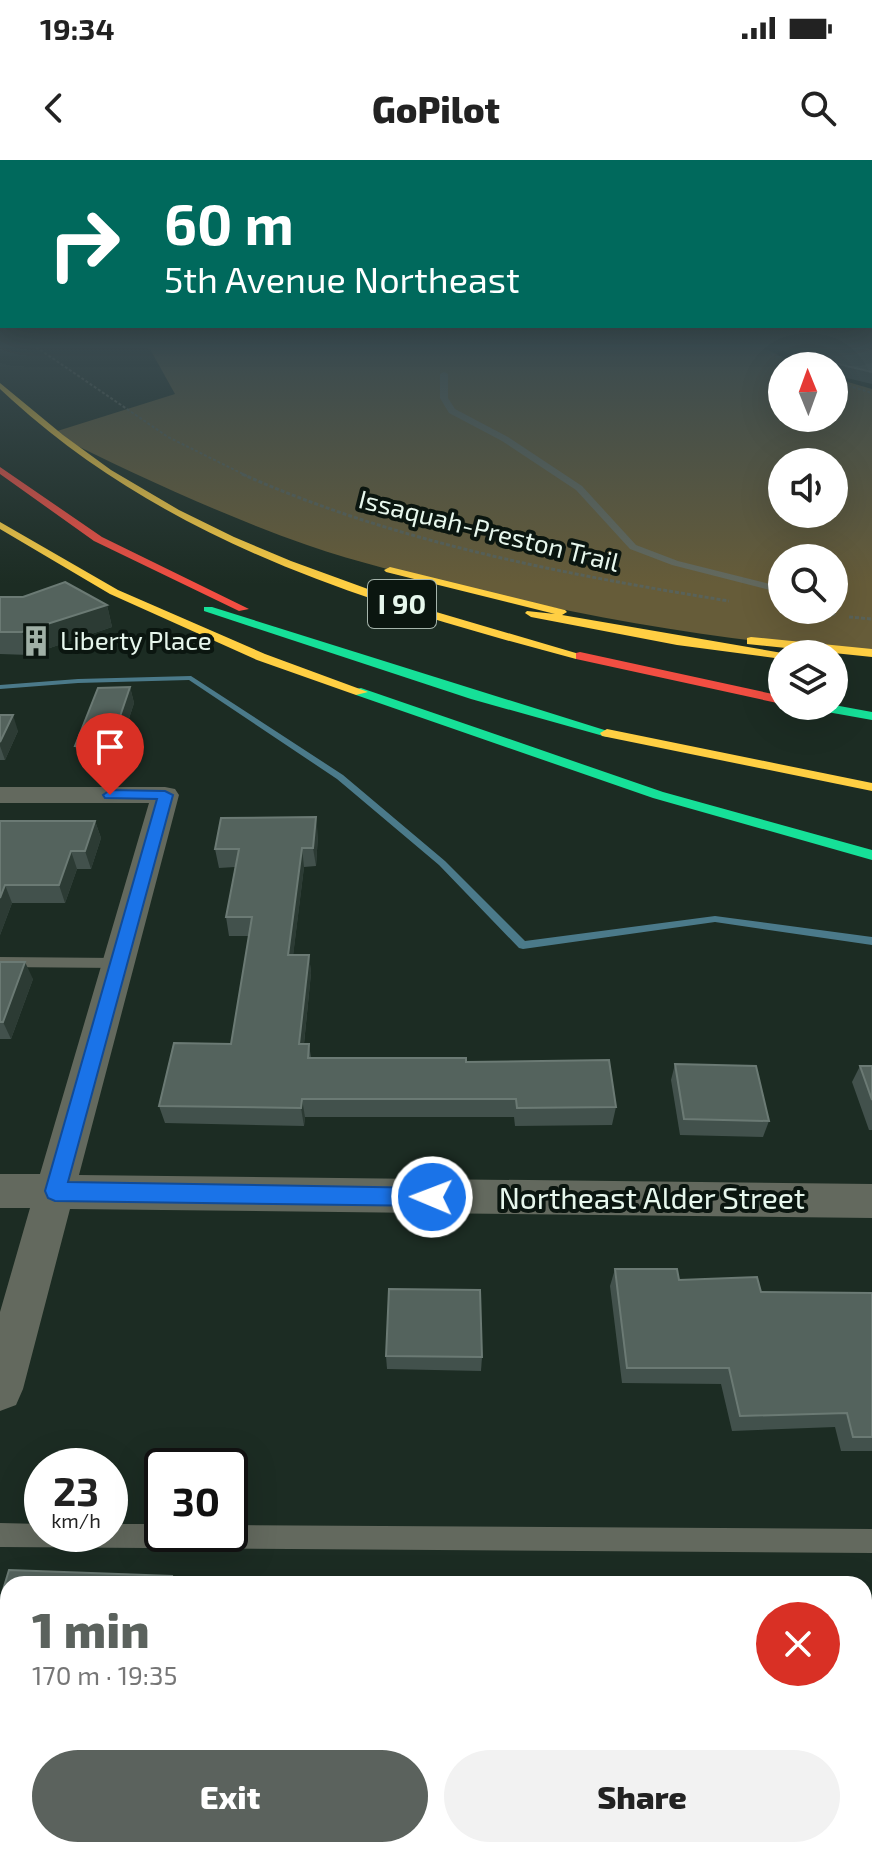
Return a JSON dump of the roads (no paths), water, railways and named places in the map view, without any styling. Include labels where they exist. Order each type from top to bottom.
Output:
[{"type":"highway","name":"I 90","points":[[44,426],[100,469],[187,521],[311,571],[401,603],[548,647],[768,697]]},
{"type":"highway","points":[[51,433],[181,495]]},
{"type":"highway","name":"I 90","points":[[0,470],[98,539],[291,633],[414,677],[519,709],[677,749],[872,787]]},
{"type":"highway","points":[[0,511],[79,557],[184,602],[291,633]]},
{"type":"highway","points":[[0,525],[69,568],[153,612],[340,686],[658,795],[872,855]]},
{"type":"highway","points":[[768,643],[576,615],[374,568],[434,590],[555,619],[677,641],[768,653]]},
{"type":"highway","points":[[848,651],[872,653]]},
{"type":"highway","points":[[848,661],[872,664]]},
{"type":"highway","points":[[848,712],[872,716]]},
{"type":"highway","points":[[533,750],[698,787]]},
{"type":"street","points":[[0,795],[165,795],[0,1389]]},
{"type":"street","name":"Northeast Alder Street","points":[[0,1191],[652,1201],[872,1201]]},
{"type":"lane","points":[[481,426],[579,488],[633,547],[675,563],[768,586]]},
{"type":"lane","points":[[0,962],[118,963]]},
{"type":"lane","points":[[0,1535],[872,1541]]},
{"type":"waterway","points":[[0,687],[191,678],[340,777],[442,863],[523,945],[715,919],[872,941]]},
{"type":"place","name":"Liberty Place","points":[[36,641]]}]
